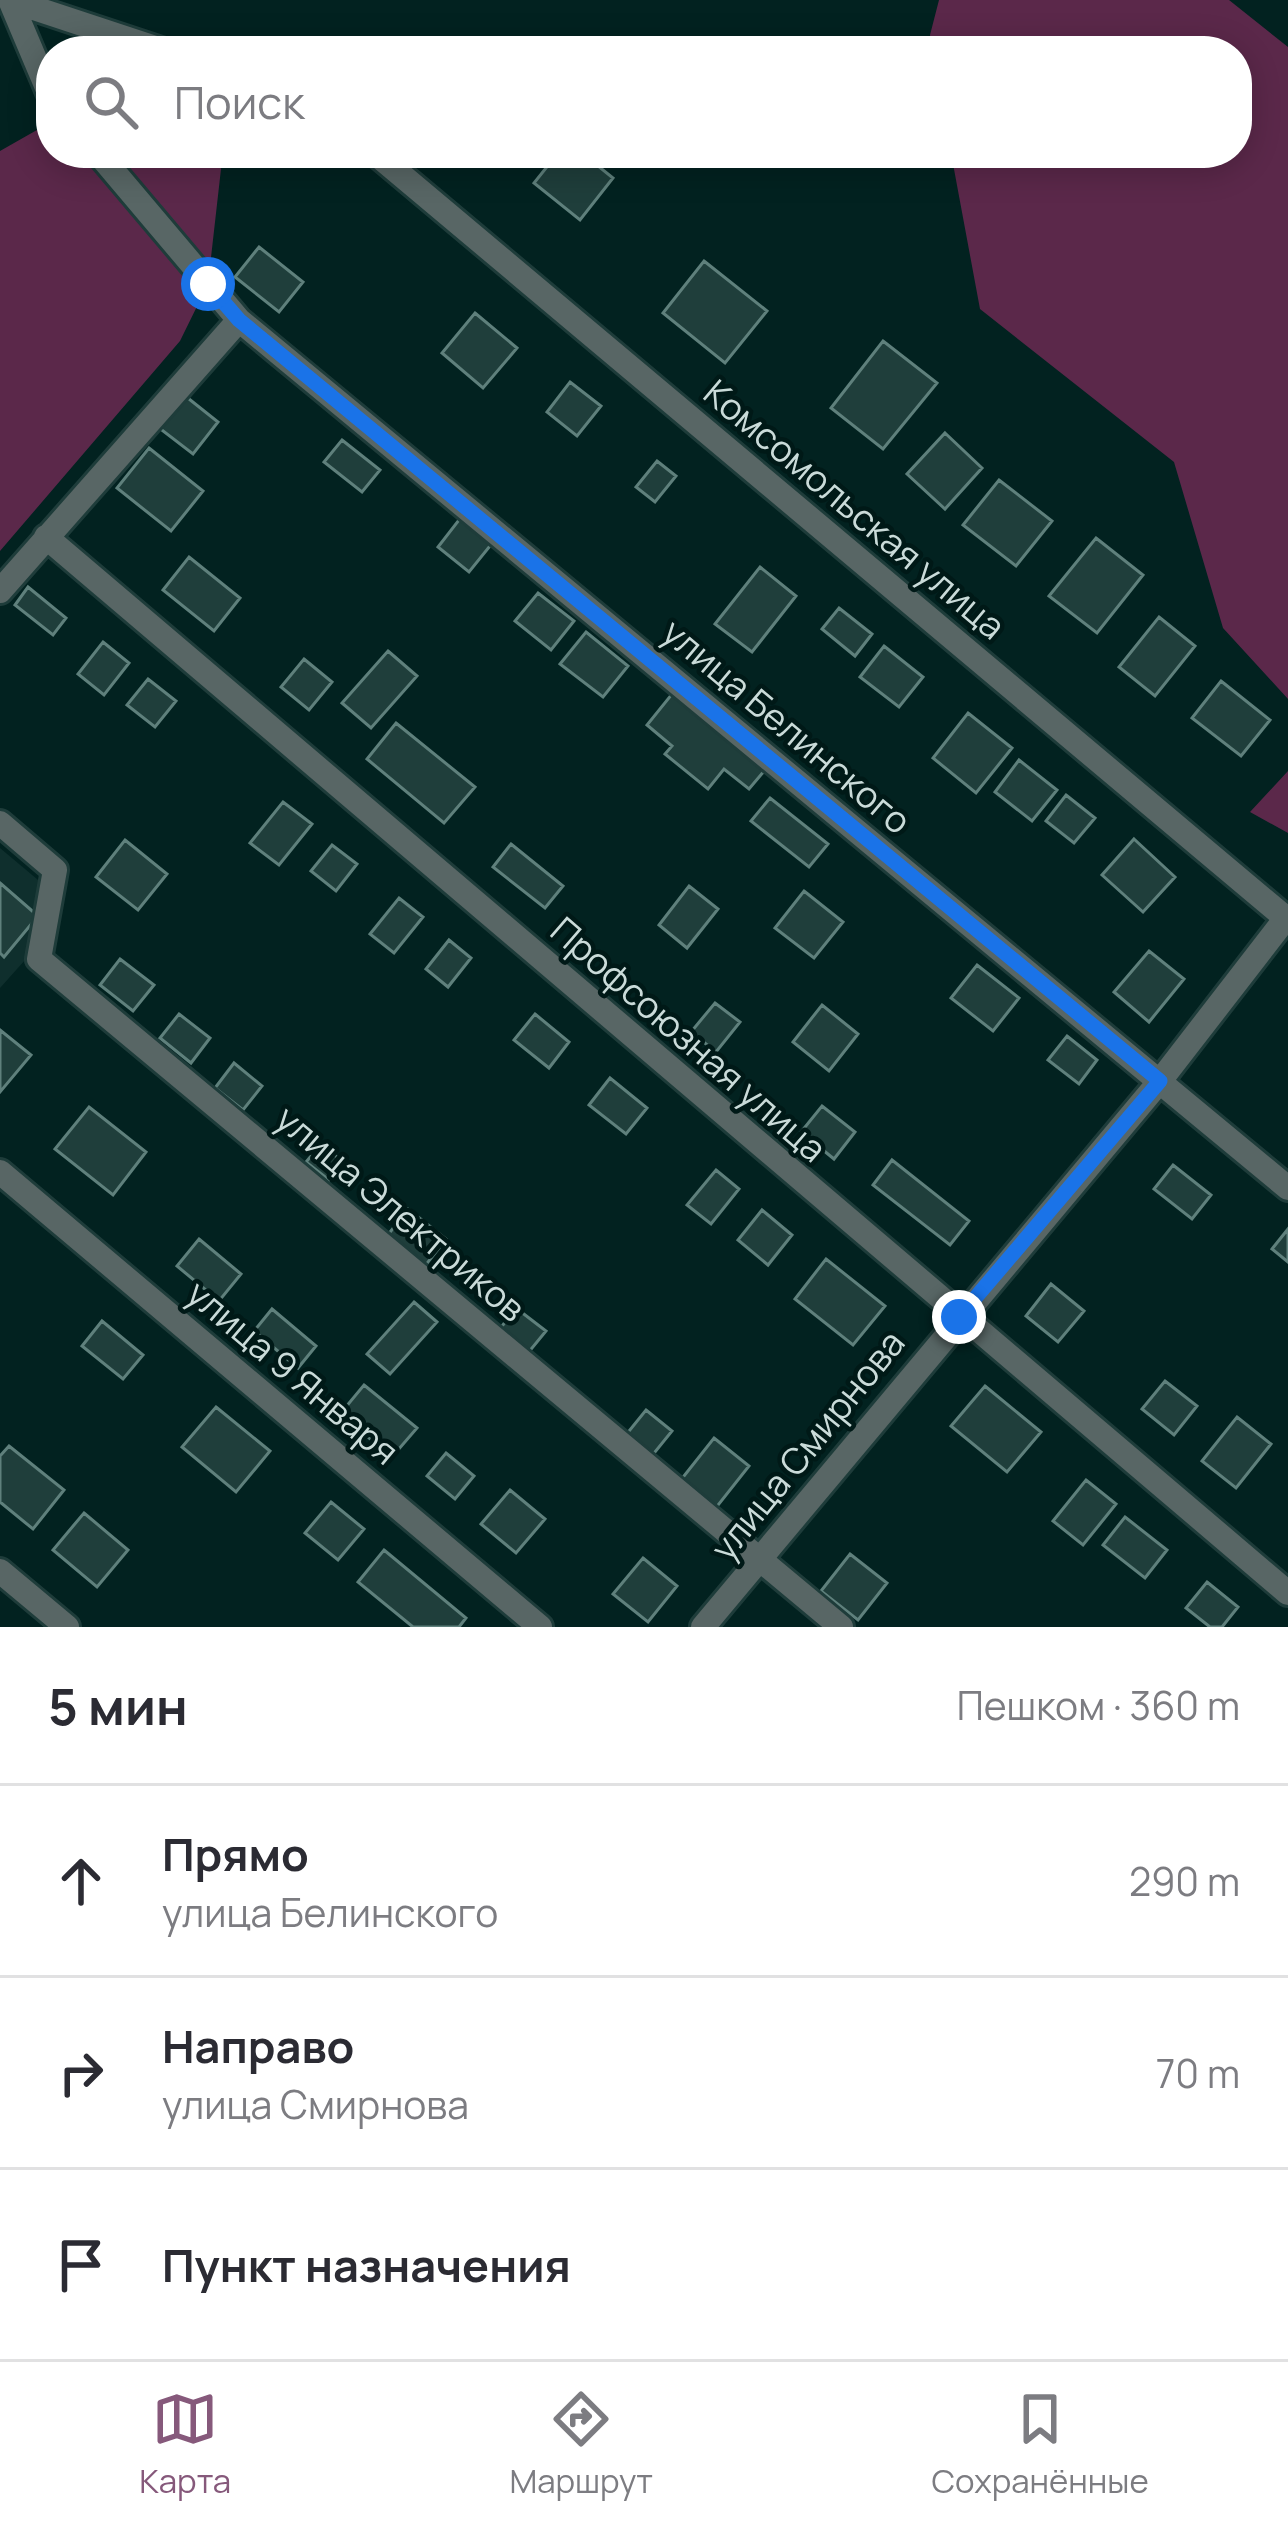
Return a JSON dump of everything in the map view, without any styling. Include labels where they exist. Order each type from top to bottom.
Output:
[{"type":"street","points":[[10,0],[119,36]]},
{"type":"street","points":[[10,0],[36,62]]},
{"type":"street","name":"улица Белинского","points":[[111,168],[239,320],[1288,1188]]},
{"type":"street","name":"Комсомольская улица","points":[[393,168],[1287,919]]},
{"type":"street","points":[[0,591],[239,320]]},
{"type":"street","name":"Профсоюзная улица","points":[[46,537],[1288,1593]]},
{"type":"street","name":"улица Электриков","points":[[0,823],[55,870],[39,958],[841,1627]]},
{"type":"street","name":"улица Смирнова","points":[[703,1627],[1160,1081],[1287,919]]},
{"type":"street","name":"улица 9 Января","points":[[0,1172],[539,1627]]},
{"type":"street","points":[[0,1570],[68,1627]]},
{"type":"shaded area","points":[[939,0],[1229,0],[1288,47],[1288,699],[1223,628],[1174,462],[980,309],[954,168],[1252,168],[1252,36],[930,35]]},
{"type":"shaded area","points":[[36,131],[36,168],[221,169],[208,284],[180,341],[0,551],[0,151]]},
{"type":"shaded area","points":[[1288,771],[1288,833],[1250,812]]},
{"type":"shaded area","points":[[0,848],[44,885],[34,950],[0,988]]},
{"type":"building","points":[[546,168],[601,168],[613,178],[580,220],[534,183]]},
{"type":"building","points":[[259,247],[303,282],[279,312],[235,277]]},
{"type":"building","points":[[704,261],[767,311],[725,363],[663,313]]},
{"type":"building","points":[[475,313],[517,348],[483,388],[442,353]]},
{"type":"building","points":[[883,341],[937,383],[883,449],[831,408]]},
{"type":"building","points":[[570,382],[601,406],[577,436],[547,412]]},
{"type":"building","points":[[179,391],[218,422],[193,454],[154,424]]},
{"type":"building","points":[[945,433],[982,468],[945,509],[907,474]]},
{"type":"building","points":[[342,440],[380,470],[362,492],[324,462]]},
{"type":"building","points":[[149,448],[203,491],[171,531],[117,488]]},
{"type":"building","points":[[657,461],[676,476],[655,502],[636,487]]},
{"type":"building","points":[[999,480],[1052,521],[1016,566],[963,525]]},
{"type":"building","points":[[462,516],[494,541],[469,572],[438,547]]},
{"type":"building","points":[[1096,538],[1143,575],[1097,633],[1049,596]]},
{"type":"building","points":[[189,557],[240,598],[214,631],[163,590]]},
{"type":"building","points":[[760,567],[796,596],[752,652],[715,624]]},
{"type":"building","points":[[28,587],[66,618],[53,635],[15,605]]},
{"type":"building","points":[[538,593],[574,621],[551,650],[515,621]]},
{"type":"building","points":[[839,608],[872,634],[855,656],[822,629]]},
{"type":"building","points":[[1159,617],[1195,646],[1155,696],[1119,667]]},
{"type":"building","points":[[586,632],[628,666],[603,697],[560,664]]},
{"type":"building","points":[[103,642],[129,663],[104,695],[78,674]]},
{"type":"building","points":[[884,646],[923,677],[899,707],[860,677]]},
{"type":"building","points":[[388,651],[417,676],[371,728],[342,703]]},
{"type":"building","points":[[304,659],[332,682],[309,710],[281,687]]},
{"type":"building","points":[[148,679],[176,701],[155,727],[127,705]]},
{"type":"building","points":[[1221,681],[1270,720],[1241,756],[1192,718]]},
{"type":"building","points":[[672,694],[765,770],[749,789],[724,769],[708,789],[665,754],[672,746],[647,725]]},
{"type":"building","points":[[968,713],[1012,748],[976,793],[933,758]]},
{"type":"building","points":[[396,723],[475,787],[444,823],[367,759]]},
{"type":"building","points":[[1019,760],[1057,790],[1032,821],[995,792]]},
{"type":"building","points":[[1066,795],[1095,818],[1074,843],[1046,821]]},
{"type":"building","points":[[770,798],[828,844],[809,867],[751,821]]},
{"type":"building","points":[[283,802],[312,824],[279,865],[250,843]]},
{"type":"building","points":[[1134,839],[1175,877],[1143,912],[1102,875]]},
{"type":"building","points":[[125,840],[167,874],[138,910],[96,877]]},
{"type":"building","points":[[511,844],[563,886],[545,908],[493,867]]},
{"type":"building","points":[[332,845],[357,864],[336,891],[311,871]]},
{"type":"building","points":[[0,883],[38,916],[4,957],[0,953]]},
{"type":"building","points":[[689,886],[718,909],[687,948],[659,925]]},
{"type":"building","points":[[804,891],[843,922],[814,958],[775,928]]},
{"type":"building","points":[[399,898],[423,917],[394,953],[370,934]]},
{"type":"building","points":[[449,940],[471,958],[448,987],[426,969]]},
{"type":"building","points":[[1149,951],[1184,979],[1149,1022],[1114,992]]},
{"type":"building","points":[[120,959],[154,985],[133,1011],[100,985]]},
{"type":"building","points":[[977,965],[1019,998],[993,1031],[951,998]]},
{"type":"building","points":[[715,1003],[740,1022],[716,1052],[691,1032]]},
{"type":"building","points":[[822,1005],[858,1034],[829,1071],[793,1042]]},
{"type":"building","points":[[179,1014],[210,1038],[191,1063],[160,1038]]},
{"type":"building","points":[[535,1014],[569,1042],[549,1068],[514,1040]]},
{"type":"building","points":[[0,1030],[31,1055],[0,1092]]},
{"type":"building","points":[[1067,1036],[1097,1060],[1079,1084],[1048,1060]]},
{"type":"building","points":[[234,1063],[262,1086],[243,1110],[215,1088]]},
{"type":"building","points":[[610,1078],[647,1108],[626,1134],[589,1105]]},
{"type":"building","points":[[822,1106],[855,1132],[834,1159],[801,1132]]},
{"type":"building","points":[[89,1107],[146,1152],[113,1195],[55,1149]]},
{"type":"building","points":[[321,1144],[343,1162],[329,1180],[306,1162]]},
{"type":"building","points":[[892,1160],[969,1221],[950,1245],[873,1185]]},
{"type":"building","points":[[1173,1165],[1211,1195],[1192,1219],[1154,1189]]},
{"type":"building","points":[[716,1170],[739,1189],[711,1224],[687,1205]]},
{"type":"building","points":[[408,1209],[446,1239],[425,1266],[387,1236]]},
{"type":"building","points":[[762,1210],[792,1235],[768,1265],[738,1240]]},
{"type":"building","points":[[1288,1229],[1288,1262],[1272,1249]]},
{"type":"building","points":[[199,1239],[241,1274],[219,1301],[177,1266]]},
{"type":"building","points":[[826,1259],[885,1306],[853,1345],[795,1299]]},
{"type":"building","points":[[1051,1284],[1084,1311],[1058,1342],[1026,1316]]},
{"type":"building","points":[[414,1302],[437,1322],[390,1374],[367,1354]]},
{"type":"building","points":[[516,1308],[546,1331],[528,1353],[499,1330]]},
{"type":"building","points":[[272,1309],[316,1346],[298,1368],[254,1331]]},
{"type":"building","points":[[102,1321],[143,1355],[123,1379],[82,1346]]},
{"type":"building","points":[[1165,1381],[1197,1406],[1174,1435],[1142,1409]]},
{"type":"building","points":[[364,1385],[417,1428],[392,1457],[340,1414]]},
{"type":"building","points":[[985,1386],[1041,1432],[1007,1472],[951,1426]]},
{"type":"building","points":[[216,1407],[270,1451],[236,1492],[182,1447]]},
{"type":"building","points":[[646,1410],[672,1431],[651,1457],[625,1436]]},
{"type":"building","points":[[1237,1417],[1271,1444],[1236,1488],[1202,1461]]},
{"type":"building","points":[[714,1438],[749,1466],[715,1509],[680,1481]]},
{"type":"building","points":[[9,1446],[64,1490],[33,1529],[0,1502],[0,1456]]},
{"type":"building","points":[[446,1453],[474,1476],[455,1499],[427,1476]]},
{"type":"building","points":[[1086,1480],[1116,1504],[1083,1545],[1053,1521]]},
{"type":"building","points":[[510,1490],[545,1519],[516,1553],[481,1524]]},
{"type":"building","points":[[331,1502],[364,1529],[338,1560],[305,1533]]},
{"type":"building","points":[[84,1513],[128,1550],[97,1587],[53,1550]]},
{"type":"building","points":[[1125,1517],[1167,1550],[1145,1578],[1103,1545]]},
{"type":"building","points":[[384,1550],[466,1618],[459,1627],[413,1627],[358,1582]]},
{"type":"building","points":[[850,1554],[887,1583],[858,1620],[821,1591]]},
{"type":"building","points":[[643,1558],[677,1586],[648,1622],[613,1594]]},
{"type":"building","points":[[1207,1582],[1238,1607],[1222,1627],[1210,1627],[1186,1608]]},
{"type":"route","points":[[208,284],[239,320],[1160,1081],[959,1317]]}]
